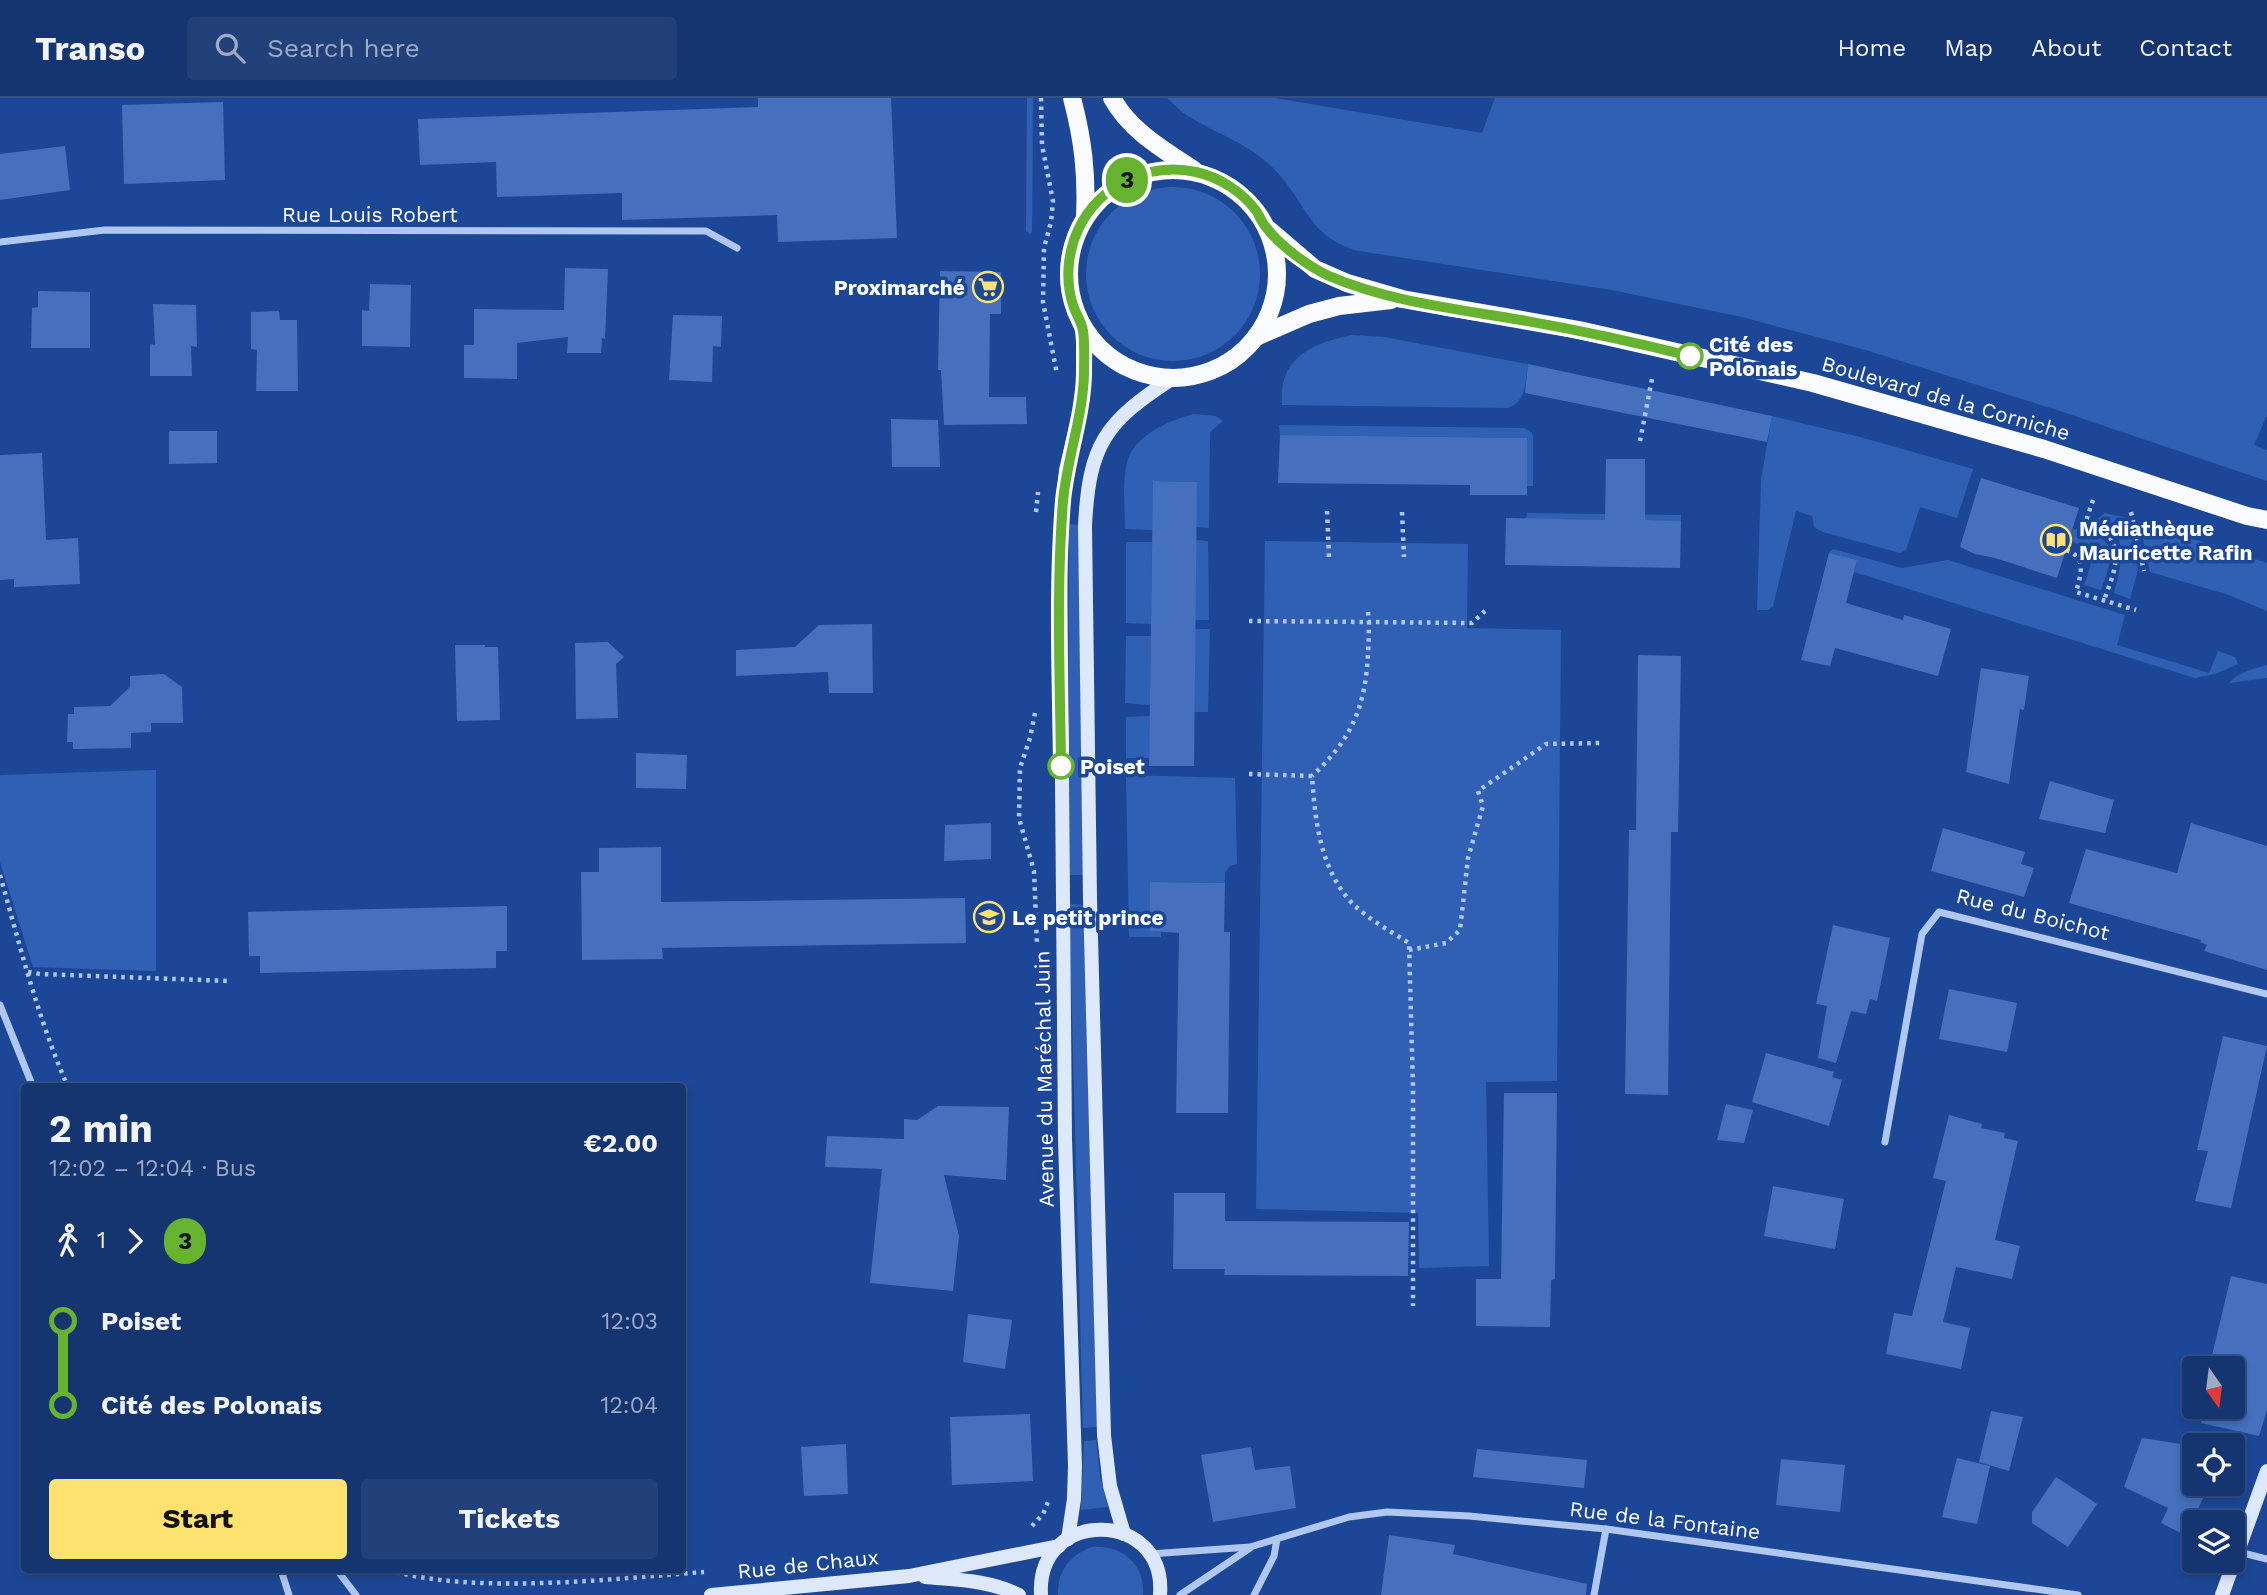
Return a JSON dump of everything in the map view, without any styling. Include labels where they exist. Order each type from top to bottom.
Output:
[{"type":"main road","points":[[1072,98],[1083,144],[1087,183],[1085,217]]},
{"type":"main road","points":[[1112,98],[1124,117],[1144,136],[1197,172],[1216,179],[1242,196],[1267,228],[1315,269],[1347,283],[1402,299]]},
{"type":"main road","points":[[1197,172],[1162,170],[1139,175],[1109,191],[1085,217],[1074,239],[1068,273],[1070,295],[1083,327],[1102,351],[1128,368],[1158,377],[1173,378],[1216,369],[1242,351],[1255,337],[1270,312],[1276,284],[1275,256],[1267,228]]},
{"type":"main road","points":[[1255,337],[1297,318],[1339,306],[1402,299]]},
{"type":"main road","name":"Boulevard de la Corniche","points":[[1402,299],[1579,330],[1813,383],[2044,449],[2247,516],[2267,520]]},
{"type":"main road","name":"Avenue du Maréchal Juin","points":[[1041,1595],[1044,1570],[1063,1542],[1074,1499],[1065,1139],[1060,567],[1066,470],[1083,398],[1083,327]]},
{"type":"main road","points":[[1160,1595],[1158,1572],[1150,1554],[1135,1539],[1124,1534],[1110,1486],[1104,1435],[1090,899],[1086,504],[1090,477],[1101,442],[1123,415],[1173,378]]},
{"type":"main road","points":[[2247,516],[2267,528]]},
{"type":"main road","points":[[2245,1535],[2267,1471]]},
{"type":"main road","name":"Rue de Chaux","points":[[711,1595],[909,1576],[1063,1542],[1083,1531],[1100,1529],[1124,1534]]},
{"type":"main road","points":[[2222,1595],[2231,1573]]},
{"type":"main road","name":"Rue de Chaux","points":[[909,1576],[980,1582],[1005,1588],[1019,1595]]},
{"type":"street","name":"Rue Louis Robert","points":[[0,242],[105,230],[706,231],[737,248]]},
{"type":"street","name":"Rue du Boichot","points":[[1885,1142],[1922,933],[1940,912],[2267,994]]},
{"type":"street","points":[[0,1005],[31,1083]]},
{"type":"street","name":"Rue de la Fontaine","points":[[1150,1554],[1250,1548],[1349,1517],[1387,1512],[1469,1516],[1606,1529],[2078,1595]]},
{"type":"street","points":[[1594,1595],[1606,1529]]},
{"type":"street","points":[[1254,1595],[1274,1556],[1277,1539]]},
{"type":"street","name":"Rue de la Fontaine","points":[[1180,1595],[1250,1548]]},
{"type":"street","points":[[2245,1554],[2267,1559]]},
{"type":"street","points":[[282,1573],[289,1595]]},
{"type":"street","points":[[339,1573],[356,1595]]},
{"type":"path","points":[[1041,98],[1042,145],[1053,201],[1044,248],[1043,302],[1058,376],[1057,386]]},
{"type":"path","points":[[1640,440],[1652,379]]},
{"type":"path","points":[[1036,516],[1039,480]]},
{"type":"path","points":[[2092,500],[2086,521],[2110,535],[2117,556],[2104,600]]},
{"type":"path","points":[[1327,511],[1329,557]]},
{"type":"path","points":[[1402,512],[1404,557]]},
{"type":"path","points":[[2132,512],[2144,571]]},
{"type":"path","points":[[2066,550],[2076,553],[2080,558],[2077,592],[2136,610]]},
{"type":"path","points":[[1249,621],[1472,623],[1485,611]]},
{"type":"path","points":[[1368,612],[1364,694],[1356,718],[1343,742],[1312,776],[1317,828],[1329,869],[1339,887],[1354,905],[1409,943],[1413,1086],[1412,1306]]},
{"type":"path","points":[[1035,704],[1035,718],[1020,768],[1019,818],[1034,871],[1038,953]]},
{"type":"path","points":[[1409,950],[1446,943],[1460,930],[1468,858],[1483,806],[1478,790],[1546,744],[1601,743]]},
{"type":"path","points":[[1249,775],[1312,776]]},
{"type":"path","points":[[0,875],[27,972],[66,1083]]},
{"type":"path","points":[[27,972],[229,981]]},
{"type":"path","points":[[1023,1534],[1043,1514],[1049,1499]]},
{"type":"path","points":[[402,1573],[436,1580],[484,1584],[554,1583],[705,1572]]},
{"type":"shaded area","points":[[1027,98],[1033,98],[1030,234],[1026,231]]},
{"type":"shaded area","points":[[1167,98],[1275,98],[1482,133],[1495,98],[2267,98],[2267,415],[2254,445],[2267,450],[2267,481],[2057,410],[1869,351],[1742,317],[1612,290],[1359,251],[1342,245],[1319,229],[1287,184],[1267,162],[1188,116]]},
{"type":"shaded area","points":[[1173,187],[1206,194],[1235,212],[1253,241],[1260,274],[1253,307],[1235,336],[1206,354],[1173,361],[1140,354],[1111,336],[1093,307],[1086,274],[1093,241],[1111,212],[1140,194]]},
{"type":"shaded area","points":[[1351,335],[1384,337],[1528,364],[1522,396],[1507,408],[1282,405],[1285,376],[1300,356],[1323,343]]},
{"type":"shaded area","points":[[1194,414],[1216,416],[1223,421],[1210,432],[1209,528],[1196,527],[1197,482],[1154,481],[1153,530],[1125,529],[1125,478],[1131,453],[1144,437],[1153,431],[1174,420]]},
{"type":"shaded area","points":[[1772,416],[1860,437],[1973,469],[1957,518],[1920,507],[1906,550],[1900,553],[1823,532],[1814,527],[1812,516],[1796,511],[1773,606],[1768,610],[1757,610],[1761,480]]},
{"type":"shaded area","points":[[1279,425],[1524,428],[1532,433],[1533,437],[1533,486],[1527,486],[1527,438],[1280,435]]},
{"type":"shaded area","points":[[1527,513],[1681,515],[1681,521],[1526,519]]},
{"type":"shaded area","points":[[2105,513],[2128,518],[2138,570],[2130,599],[2114,593],[2121,551],[2115,531],[2097,519]]},
{"type":"shaded area","points":[[2139,521],[2267,563],[2267,611],[2229,595],[2150,572]]},
{"type":"shaded area","points":[[1069,524],[1078,525],[1083,875],[1068,875]]},
{"type":"shaded area","points":[[2073,529],[2098,536],[2109,548],[2109,565],[2101,590],[2084,585],[2091,559],[2089,550],[2069,540]]},
{"type":"shaded area","points":[[1196,540],[1208,541],[1209,620],[1195,620]]},
{"type":"shaded area","points":[[1265,541],[1468,544],[1467,628],[1561,630],[1557,1081],[1486,1082],[1489,1266],[1419,1268],[1418,1213],[1256,1209]]},
{"type":"shaded area","points":[[1126,542],[1152,542],[1151,624],[1126,623]]},
{"type":"shaded area","points":[[1833,549],[1902,568],[1948,560],[2125,615],[2117,645],[2209,673],[2218,651],[2235,657],[2238,664],[2215,674],[2195,678],[1854,572],[1857,560],[1829,553]]},
{"type":"shaded area","points":[[1195,629],[1210,629],[1208,712],[1194,712]]},
{"type":"shaded area","points":[[1126,636],[1151,636],[1150,705],[1125,703]]},
{"type":"shaded area","points":[[2267,665],[2267,678],[2229,683],[2242,674]]},
{"type":"shaded area","points":[[1150,716],[1149,758],[1126,758],[1126,717]]},
{"type":"shaded area","points":[[156,770],[156,971],[33,967],[0,862],[0,775]]},
{"type":"shaded area","points":[[1126,775],[1235,778],[1237,864],[1230,866],[1225,873],[1225,883],[1150,882],[1150,931],[1161,932],[1161,937],[1129,937]]},
{"type":"shaded area","points":[[1069,904],[1083,905],[1097,1427],[1083,1428]]},
{"type":"shaded area","points":[[1096,1440],[1100,1476],[1108,1507],[1081,1510],[1084,1441]]},
{"type":"shaded area","points":[[1092,1547],[1113,1549],[1130,1559],[1140,1574],[1143,1595],[1058,1595],[1060,1578],[1066,1565],[1077,1554]]},
{"type":"building","points":[[758,98],[891,98],[897,238],[778,242],[777,215],[622,220],[622,193],[497,197],[496,162],[420,165],[418,119],[758,107]]},
{"type":"building","points":[[223,102],[225,180],[124,184],[122,105]]},
{"type":"building","points":[[65,146],[70,190],[0,200],[0,154]]},
{"type":"building","points":[[565,268],[608,269],[605,339],[602,338],[601,353],[567,353],[568,337],[517,343],[517,379],[464,378],[464,345],[474,345],[474,309],[564,310]]},
{"type":"building","points":[[940,271],[1001,272],[1001,314],[990,314],[989,397],[1026,397],[1027,424],[944,425],[941,370],[938,370]]},
{"type":"building","points":[[370,284],[411,285],[410,347],[362,346],[362,310],[369,311]]},
{"type":"building","points":[[38,291],[90,292],[90,348],[31,348],[32,308],[38,307]]},
{"type":"building","points":[[153,304],[196,305],[197,347],[191,346],[192,376],[150,376],[150,344],[155,345]]},
{"type":"building","points":[[279,311],[280,320],[297,320],[298,391],[256,391],[257,350],[251,349],[251,312]]},
{"type":"building","points":[[673,315],[722,316],[721,347],[713,346],[712,382],[669,380]]},
{"type":"building","points":[[1528,364],[1772,416],[1767,442],[1525,393]]},
{"type":"building","points":[[891,419],[938,420],[940,467],[892,467]]},
{"type":"building","points":[[169,431],[217,431],[217,463],[169,464]]},
{"type":"building","points":[[1280,435],[1527,438],[1527,495],[1470,495],[1470,485],[1278,483]]},
{"type":"building","points":[[42,453],[46,540],[78,538],[80,584],[14,587],[14,579],[0,580],[0,455]]},
{"type":"building","points":[[1606,459],[1645,459],[1645,520],[1681,521],[1680,568],[1505,565],[1506,518],[1605,520]]},
{"type":"building","points":[[1981,478],[2079,508],[2057,578],[1975,554],[1960,547]]},
{"type":"building","points":[[1153,481],[1197,482],[1194,766],[1149,766]]},
{"type":"building","points":[[1829,553],[1857,560],[1846,603],[1903,620],[1904,615],[1951,629],[1938,676],[1835,648],[1830,666],[1801,660]]},
{"type":"building","points":[[872,624],[873,693],[829,693],[828,672],[736,676],[736,650],[795,647],[819,625]]},
{"type":"building","points":[[608,642],[624,657],[616,664],[618,718],[576,719],[575,643]]},
{"type":"building","points":[[455,645],[498,647],[500,720],[457,721]]},
{"type":"building","points":[[1638,655],[1681,656],[1678,832],[1671,832],[1668,1095],[1625,1094],[1629,830],[1636,830]]},
{"type":"building","points":[[1981,668],[2029,676],[2024,710],[2020,709],[2009,784],[1966,772]]},
{"type":"building","points":[[164,674],[182,687],[183,723],[151,723],[151,732],[131,733],[131,748],[73,749],[73,742],[67,742],[68,714],[74,714],[74,707],[110,706],[130,687],[130,676]]},
{"type":"building","points":[[636,753],[687,755],[686,789],[636,788]]},
{"type":"building","points":[[2050,781],[2114,800],[2105,833],[2039,819]]},
{"type":"building","points":[[991,823],[991,859],[944,861],[945,825]]},
{"type":"building","points":[[2191,823],[2267,846],[2267,970],[2204,951],[2207,945],[2200,942],[2201,940],[2069,903],[2086,849],[2177,873]]},
{"type":"building","points":[[1943,828],[2025,852],[2021,864],[2034,868],[2024,897],[1931,871]]},
{"type":"building","points":[[661,847],[661,902],[965,898],[966,943],[662,948],[663,959],[582,960],[581,872],[599,872],[599,848]]},
{"type":"building","points":[[1150,882],[1225,883],[1224,932],[1230,932],[1228,1113],[1176,1113],[1179,933],[1150,931]]},
{"type":"building","points":[[507,906],[507,951],[496,951],[496,968],[260,973],[260,956],[249,956],[248,912]]},
{"type":"building","points":[[1833,925],[1890,938],[1877,1001],[1870,999],[1866,1014],[1851,1011],[1836,1063],[1818,1058],[1827,1006],[1816,1004]]},
{"type":"building","points":[[1949,989],[2017,1003],[2007,1052],[1939,1039]]},
{"type":"building","points":[[2223,1036],[2267,1046],[2231,1208],[2195,1201],[2208,1151],[2197,1150]]},
{"type":"building","points":[[1766,1053],[1834,1072],[1832,1077],[1842,1080],[1829,1126],[1752,1102]]},
{"type":"building","points":[[1504,1093],[1557,1093],[1555,1279],[1551,1280],[1550,1327],[1476,1326],[1476,1279],[1501,1279]]},
{"type":"building","points":[[1726,1104],[1753,1110],[1744,1143],[1717,1140]]},
{"type":"building","points":[[938,1106],[1009,1107],[1006,1180],[944,1175],[959,1236],[953,1291],[870,1283],[882,1169],[825,1167],[827,1136],[904,1139],[904,1119],[917,1120]]},
{"type":"building","points":[[1949,1115],[1982,1124],[1981,1128],[2005,1133],[2004,1138],[2018,1141],[1995,1240],[2020,1246],[2012,1279],[1956,1267],[1943,1322],[1970,1328],[1961,1369],[1886,1354],[1894,1313],[1912,1316],[1946,1181],[1933,1178]]},
{"type":"building","points":[[1773,1186],[1844,1199],[1835,1249],[1764,1236]]},
{"type":"building","points":[[1174,1193],[1225,1193],[1225,1221],[1409,1222],[1408,1276],[1224,1275],[1225,1269],[1173,1269]]},
{"type":"building","points":[[2231,1276],[2267,1284],[2267,1410],[2259,1436],[2201,1423],[2202,1419],[2245,1419],[2245,1356],[2212,1356]]},
{"type":"building","points":[[968,1314],[1012,1320],[1005,1369],[963,1362]]},
{"type":"building","points":[[1991,1411],[2023,1417],[2009,1471],[1979,1462]]},
{"type":"building","points":[[1030,1414],[1033,1481],[952,1485],[950,1417]]},
{"type":"building","points":[[2142,1438],[2182,1444],[2182,1496],[2204,1496],[2197,1510],[2182,1510],[2182,1534],[2161,1523],[2168,1508],[2124,1487]]},
{"type":"building","points":[[846,1444],[848,1494],[804,1496],[801,1447]]},
{"type":"building","points":[[1251,1447],[1255,1470],[1290,1466],[1296,1508],[1213,1522],[1201,1455]]},
{"type":"building","points":[[1477,1449],[1587,1460],[1584,1488],[1473,1477]]},
{"type":"building","points":[[1957,1458],[1990,1466],[1977,1524],[1942,1517]]},
{"type":"building","points":[[1781,1459],[1845,1465],[1840,1512],[1776,1505]]},
{"type":"building","points":[[2056,1477],[2097,1504],[2068,1547],[2032,1523],[2032,1512]]},
{"type":"building","points":[[1389,1535],[1455,1545],[1453,1554],[1587,1584],[1586,1595],[1381,1595]]},
{"type":"bus line","name":"3","points":[[1061,766],[1060,541],[1066,470],[1080,416],[1084,376],[1083,327],[1070,295],[1069,262],[1074,239],[1085,217],[1100,198],[1118,184],[1139,175],[1162,170],[1197,172],[1216,179],[1250,203],[1267,228],[1315,269],[1347,283],[1402,299],[1579,330],[1690,356]]},
{"type":"place","name":"Proximarché","points":[[988,287]]},
{"type":"place","name":"Cité des Polonais","points":[[1690,356]]},
{"type":"place","name":"Médiathèque Mauricette Rafin","points":[[2056,540]]},
{"type":"place","name":"Poiset","points":[[1061,766]]},
{"type":"place","name":"Le petit prince","points":[[989,917]]}]
